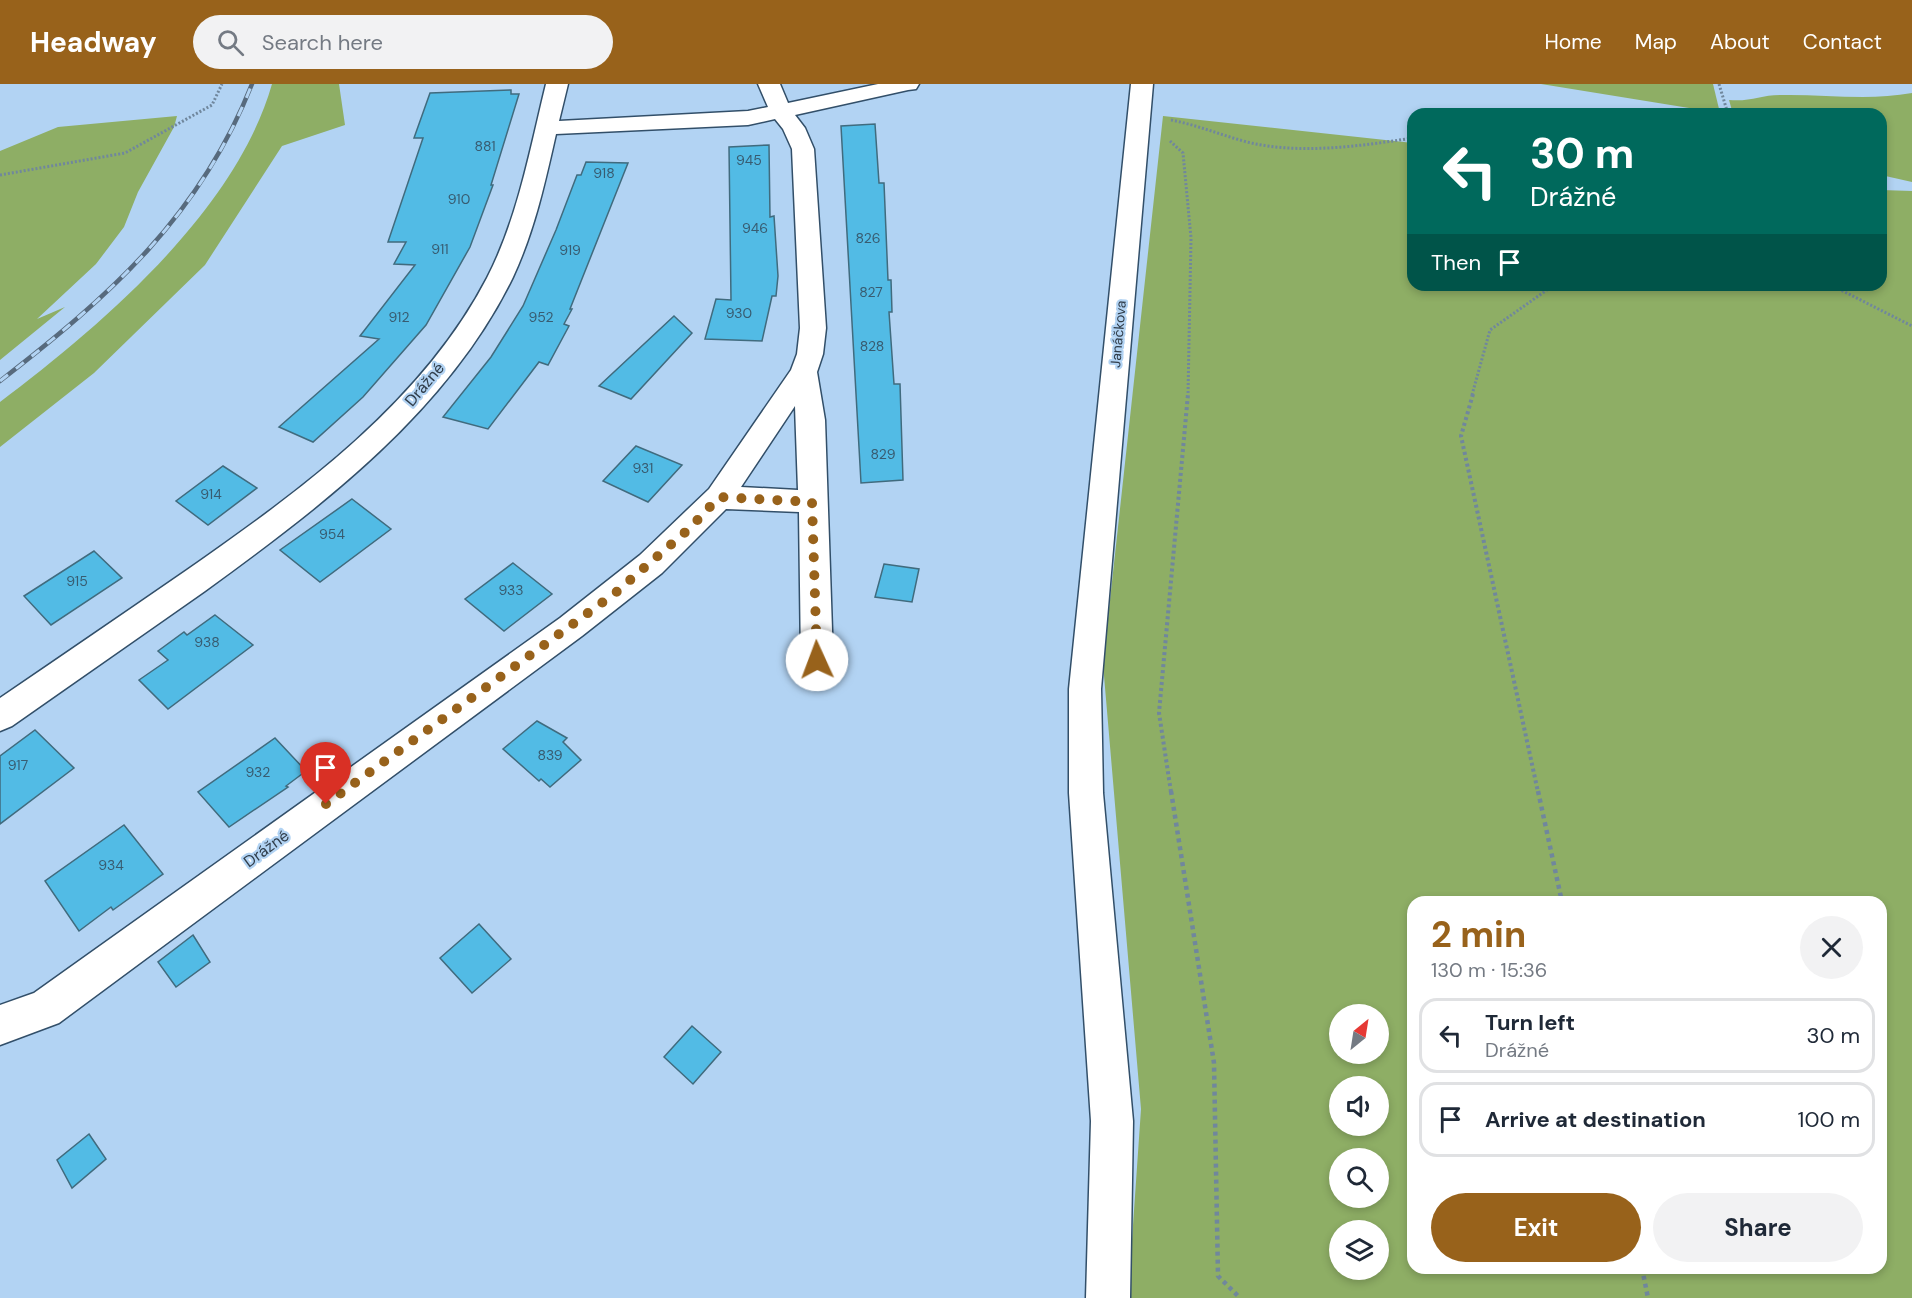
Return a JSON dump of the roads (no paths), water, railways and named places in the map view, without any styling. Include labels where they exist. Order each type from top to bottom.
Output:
[{"type":"street","name":"Drážné","points":[[0,716],[250,541],[319,487],[402,410],[447,357],[499,278],[521,221],[557,84]]},
{"type":"street","points":[[546,128],[716,122],[774,98],[831,103],[908,84]]},
{"type":"street","name":"Janáčkova","points":[[1108,1298],[1112,1121],[1086,793],[1085,689],[1142,84]]},
{"type":"street","name":"Drážné","points":[[0,1025],[45,1009],[571,627],[651,564],[719,497],[804,372],[810,354],[813,328],[803,149],[794,128],[774,98]]},
{"type":"street","name":"Drážné","points":[[804,372],[810,420],[817,660]]},
{"type":"street","points":[[719,497],[812,502]]},
{"type":"railway","points":[[0,381],[78,317],[148,250],[178,214],[206,174],[231,131],[252,84]]}]
